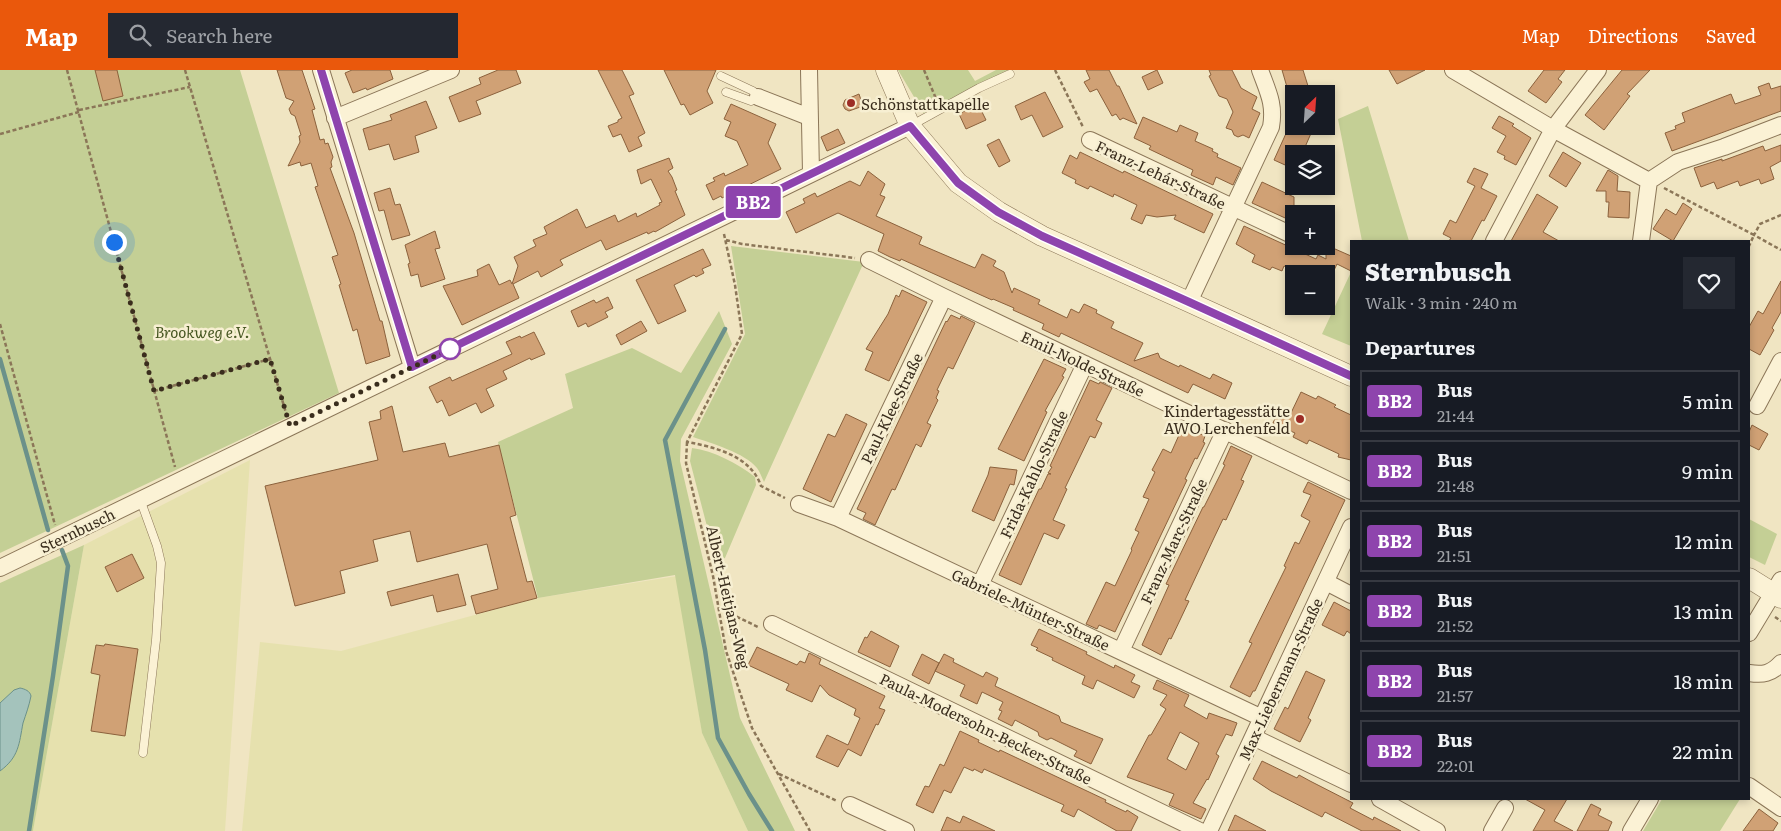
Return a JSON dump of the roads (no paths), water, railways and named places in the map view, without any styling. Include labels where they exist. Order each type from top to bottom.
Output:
[{"type":"street","points":[[321,70],[412,367]]},
{"type":"street","points":[[335,118],[451,70]]},
{"type":"street","points":[[809,70],[811,173]]},
{"type":"street","points":[[886,70],[910,126],[958,183],[998,212],[1042,236],[1350,376]]},
{"type":"street","name":"Franz-Lehár-Straße","points":[[1189,302],[1271,127],[1273,112],[1260,70]]},
{"type":"street","points":[[1453,70],[1553,129],[1650,181]]},
{"type":"street","points":[[1495,240],[1553,129],[1598,70]]},
{"type":"street","points":[[758,97],[809,117]]},
{"type":"street","points":[[1641,240],[1650,181],[1678,162],[1781,125]]},
{"type":"street","name":"Sternbusch","points":[[0,568],[910,126]]},
{"type":"street","name":"Franz-Lehár-Straße","points":[[1090,140],[1285,232]]},
{"type":"street","name":"Emil-Nolde-Straße","points":[[870,260],[1350,490]]},
{"type":"street","name":"Paul-Klee-Straße","points":[[838,518],[944,297]]},
{"type":"street","points":[[1757,406],[1781,361]]},
{"type":"street","name":"Frida-Kahlo-Straße","points":[[980,585],[1085,364]]},
{"type":"street","name":"Franz-Marc-Straße","points":[[1121,651],[1225,430]]},
{"type":"street","name":"Gabriele-Münter-Straße","points":[[799,504],[838,518],[1262,718]]},
{"type":"street","name":"Max-Liebermann-Straße","points":[[1209,831],[1350,530]]},
{"type":"street","points":[[1750,578],[1778,590],[1750,632]]},
{"type":"street","points":[[1326,582],[1350,594]]},
{"type":"street","name":"Paula-Modersohn-Becker-Straße","points":[[772,624],[1200,831]]},
{"type":"street","points":[[1750,673],[1764,675],[1778,667],[1781,662]]},
{"type":"street","points":[[1252,737],[1350,784]]},
{"type":"street","points":[[1750,787],[1781,808]]},
{"type":"street","points":[[1382,800],[1437,831]]},
{"type":"street","points":[[1631,831],[1649,800]]},
{"type":"street","points":[[850,805],[906,831]]},
{"type":"street","points":[[1492,831],[1505,808]]},
{"type":"lane","points":[[910,126],[1010,74]]},
{"type":"lane","points":[[721,76],[752,91],[758,97],[751,101],[726,92]]},
{"type":"lane","points":[[140,499],[161,563],[156,640],[143,753]]},
{"type":"water","points":[[20,688],[30,693],[31,696],[15,755],[0,771],[0,703],[14,690]]},
{"type":"waterway","points":[[725,329],[665,440],[705,650],[718,738],[772,831]]},
{"type":"waterway","points":[[0,359],[48,530]]},
{"type":"waterway","points":[[29,831],[68,566],[62,550]]},
{"type":"place","name":"Schönstattkapelle","points":[[851,103]]},
{"type":"place","name":"Kindertagesstätte AWO Lerchenfeld","points":[[1300,419]]},
{"type":"park label","name":"Brookweg e.V.","points":[[202,331]]}]
